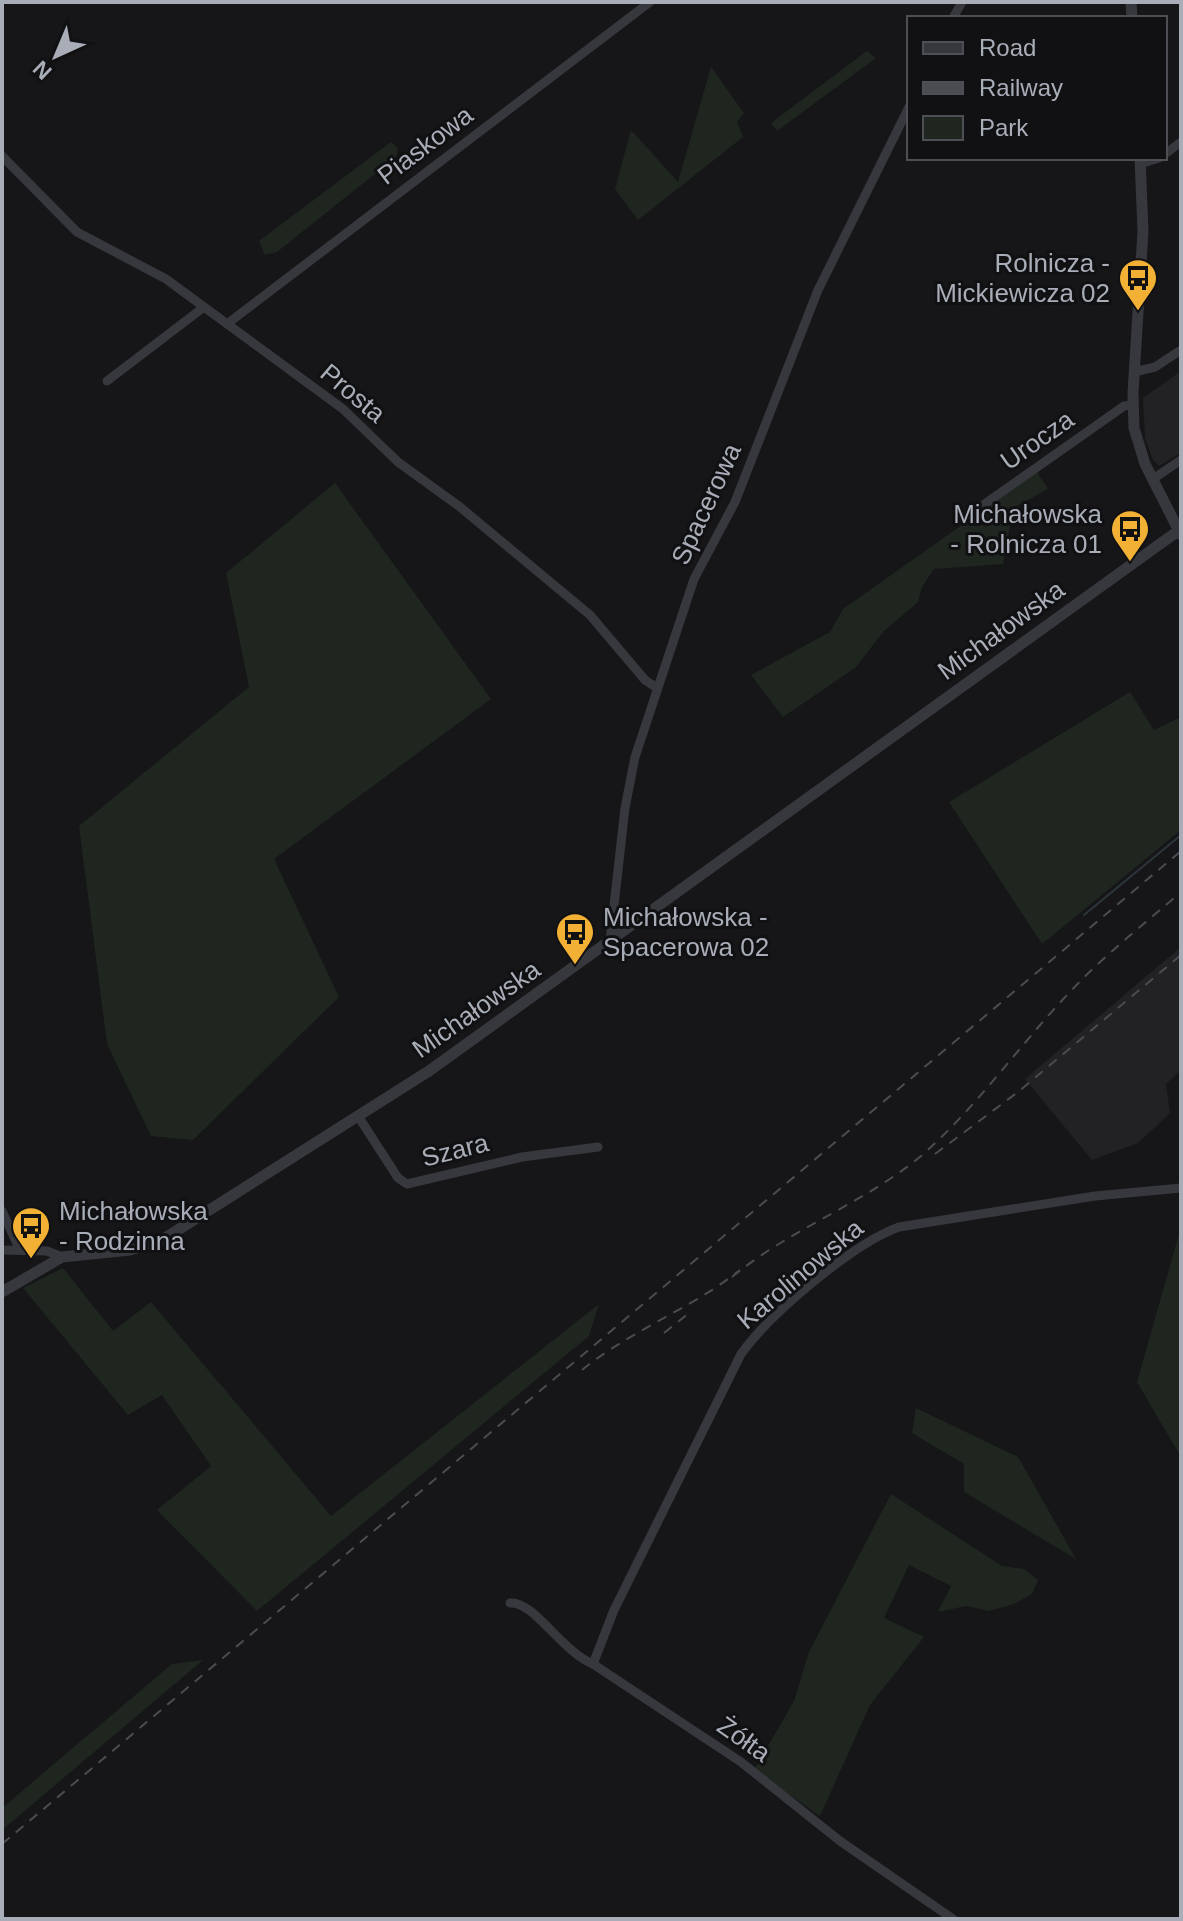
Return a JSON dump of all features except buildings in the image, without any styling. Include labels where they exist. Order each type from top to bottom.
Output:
[{"type":"street","name":"Piaskowa","points":[[227,324],[650,2]]},
{"type":"street","name":"Spacerowa","points":[[610,941],[625,808],[641,736],[694,579],[735,502],[818,290],[907,111]]},
{"type":"street","name":"Prosta","points":[[2,156],[77,232],[146,266],[343,409],[398,462],[460,507],[561,589],[590,615],[649,684],[657,688]]},
{"type":"street","points":[[1140,161],[1143,231],[1133,405],[1137,440],[1180,533]]},
{"type":"street","points":[[107,381],[204,307]]},
{"type":"street","points":[[1134,372],[1155,367],[1181,350]]},
{"type":"street","name":"Urocza","points":[[969,515],[1124,406],[1133,405]]},
{"type":"street","points":[[1153,479],[1181,460]]},
{"type":"street","name":"Michałowska","points":[[2,1292],[62,1257],[130,1250],[162,1240],[429,1071],[1180,533]]},
{"type":"street","name":"Szara","points":[[358,1116],[398,1178],[407,1184],[522,1157],[598,1147]]},
{"type":"street","name":"Karolinowska","points":[[593,1664],[614,1610],[741,1354],[754,1336],[807,1289],[879,1234],[899,1227],[1095,1196],[1181,1188]]},
{"type":"street","points":[[2,1211],[20,1250]]},
{"type":"street","points":[[2,1250],[47,1251],[62,1257]]},
{"type":"street","name":"Żółta","points":[[510,1603],[526,1605],[570,1652],[741,1762],[840,1841],[953,1919]]},
{"type":"shaded area","points":[[1181,371],[1181,453],[1159,466],[1153,460],[1145,438],[1143,398]]},
{"type":"shaded area","points":[[1181,947],[1181,1070],[1166,1084],[1170,1113],[1138,1143],[1092,1160],[1025,1079]]},
{"type":"green space","points":[[867,51],[876,58],[777,131],[771,123]]},
{"type":"green space","points":[[711,67],[744,113],[737,122],[743,137],[638,220],[615,189],[631,130],[678,182]]},
{"type":"green space","points":[[391,142],[398,148],[396,157],[277,252],[265,255],[259,241]]},
{"type":"green space","points":[[1037,472],[1048,489],[1013,508],[1003,564],[934,569],[922,587],[918,602],[884,631],[855,668],[783,717],[751,675],[830,632],[843,609]]},
{"type":"green space","points":[[335,483],[491,699],[274,859],[339,997],[193,1140],[151,1136],[107,1044],[79,826],[249,687],[226,573]]},
{"type":"green space","points":[[1130,692],[1154,730],[1181,717],[1181,830],[1042,944],[949,802]]},
{"type":"green space","points":[[1181,1227],[1181,1457],[1137,1382]]},
{"type":"green space","points":[[63,1268],[113,1331],[151,1302],[331,1516],[599,1304],[589,1336],[257,1611],[157,1510],[211,1466],[162,1395],[128,1415],[23,1288]]},
{"type":"green space","points":[[916,1408],[1018,1457],[1076,1559],[964,1492],[964,1464],[912,1433]]},
{"type":"green space","points":[[891,1494],[1002,1566],[1024,1569],[1038,1580],[1032,1594],[1014,1604],[989,1611],[966,1606],[938,1612],[951,1586],[909,1565],[884,1618],[924,1637],[870,1705],[820,1816],[754,1770],[794,1701],[809,1652]]},
{"type":"green space","points":[[203,1660],[2,1830],[2,1808],[172,1664]]},
{"type":"waterway","points":[[1084,915],[1181,835]]},
{"type":"railway","points":[[2,1844],[1181,851]]},
{"type":"railway","points":[[732,1277],[754,1260],[875,1188],[921,1156],[960,1118],[1081,980],[1181,892]]},
{"type":"railway","points":[[935,1154],[1018,1092],[1181,955]]},
{"type":"railway","points":[[582,1370],[620,1343],[702,1296],[740,1270]]},
{"type":"railway","points":[[664,1333],[689,1313]]},
{"type":"place","name":"Rolnicza - Mickiewicza 02","points":[[1138,312]]},
{"type":"place","name":"Michałowska - Rolnicza 01","points":[[1130,563]]},
{"type":"place","name":"Michałowska - Spacerowa 02","points":[[575,966]]},
{"type":"place","name":"Michałowska - Rodzinna","points":[[31,1260]]}]
